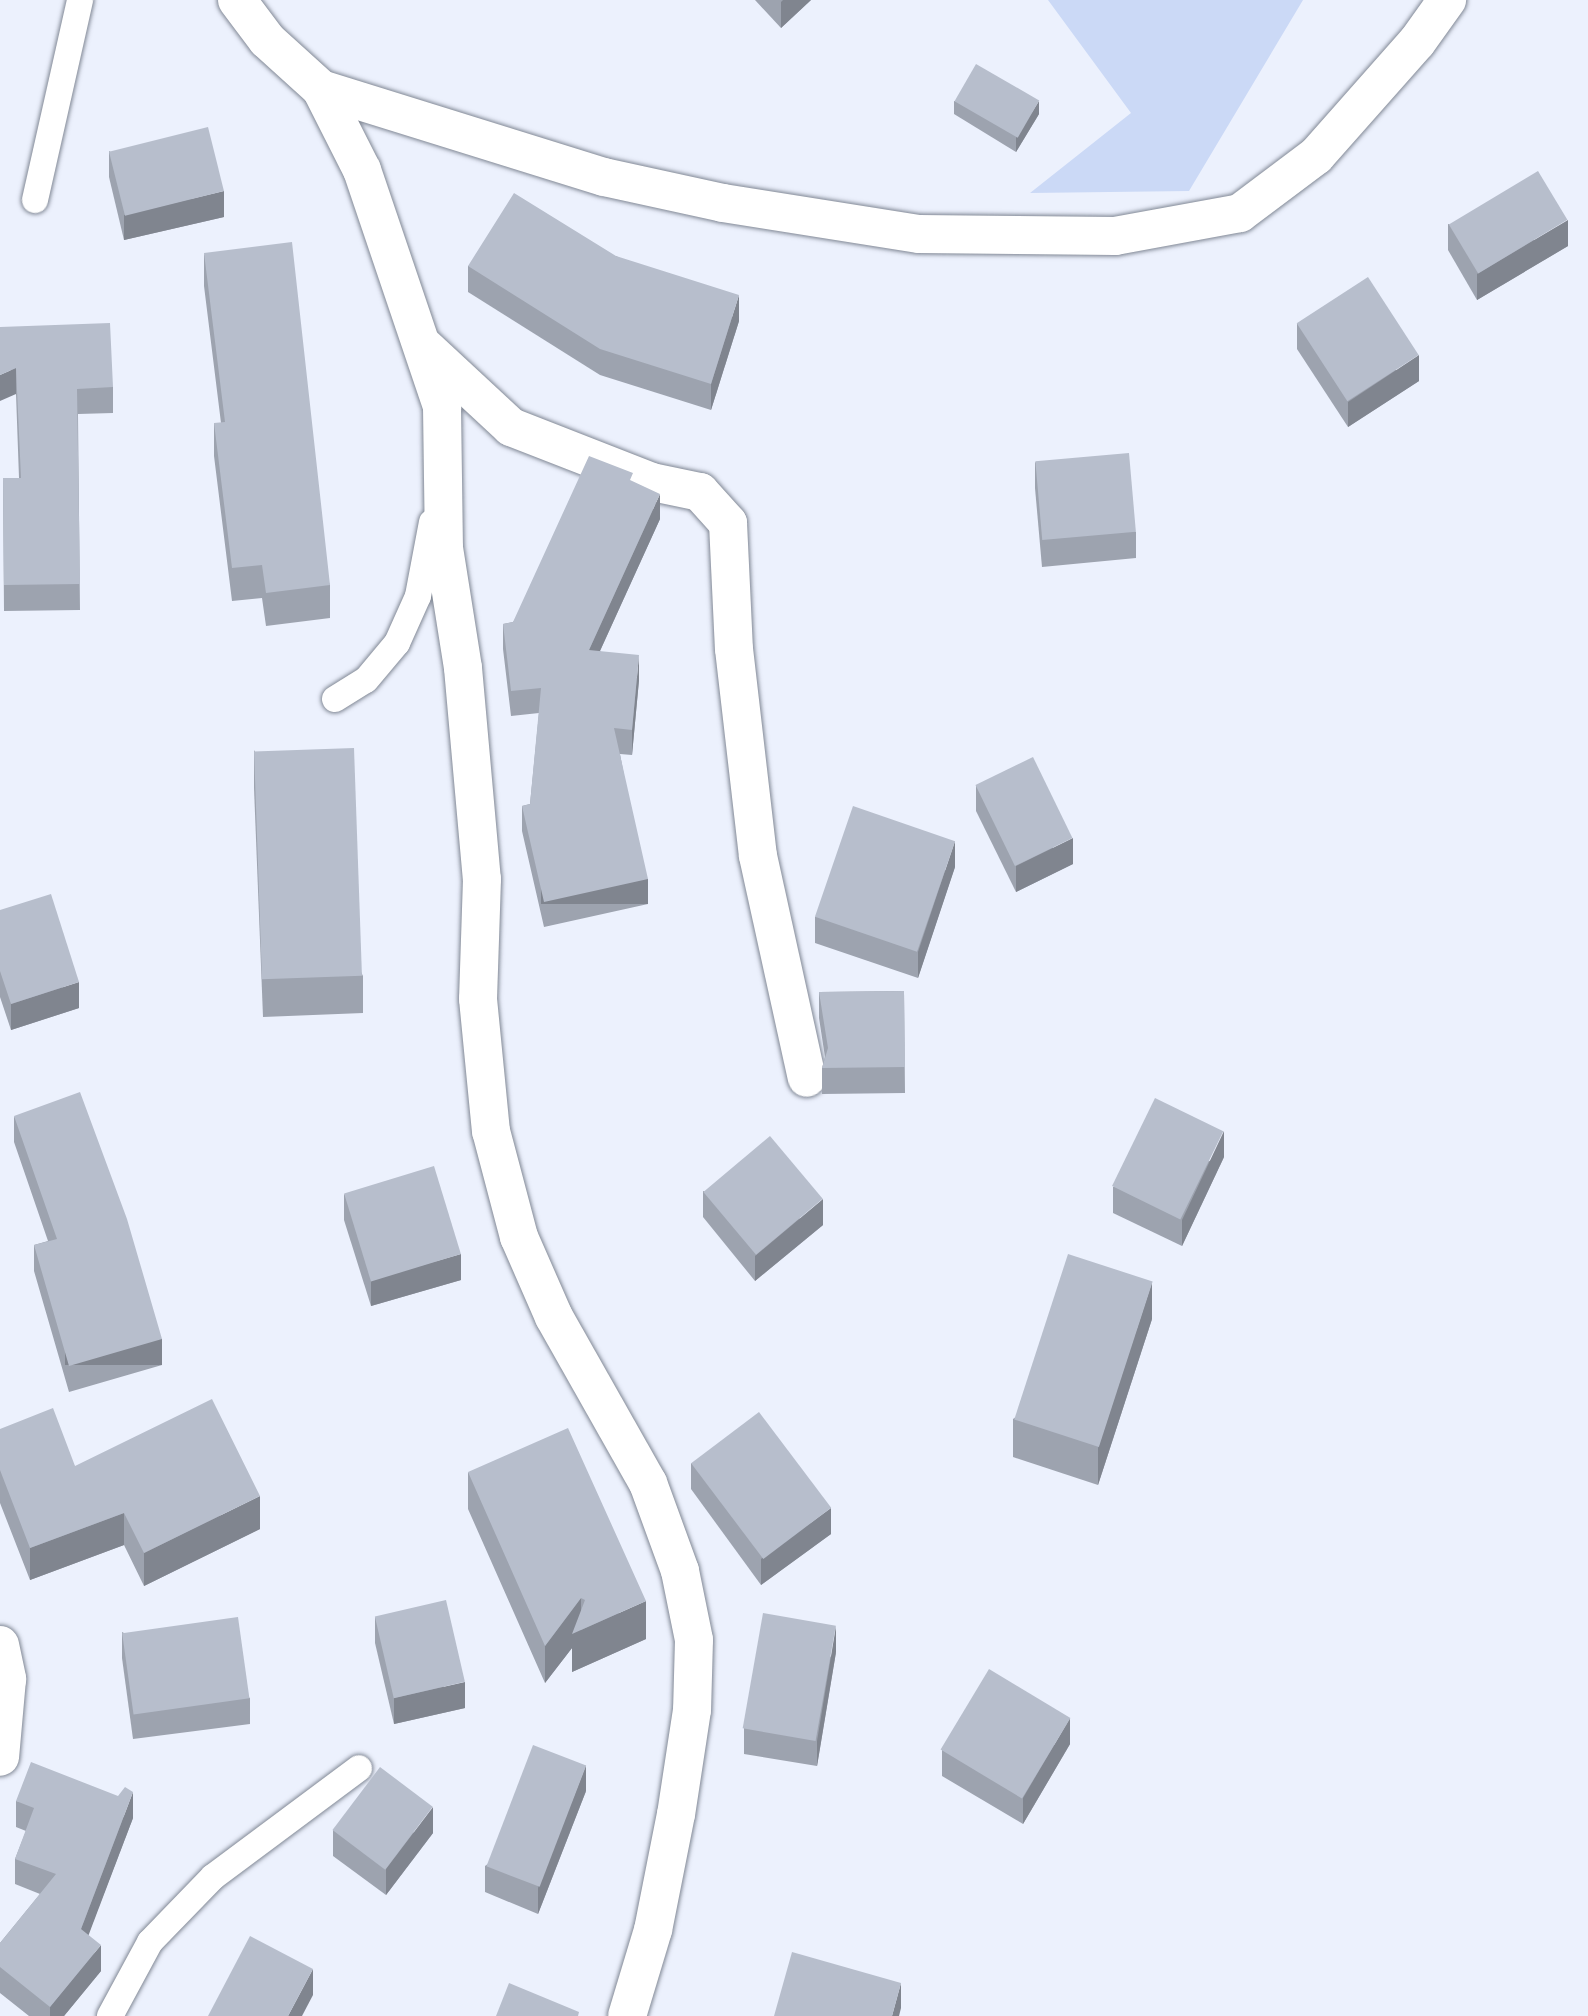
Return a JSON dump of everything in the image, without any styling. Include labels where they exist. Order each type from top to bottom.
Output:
[{"type":"street","points":[[237,0],[267,40],[321,89],[362,170],[424,346],[442,407],[444,548],[463,668],[482,879],[478,999],[491,1131],[519,1237],[554,1317],[648,1483],[680,1570],[694,1640],[692,1710],[676,1814],[653,1930],[627,2016]]},
{"type":"street","points":[[321,89],[604,177],[723,203],[919,234],[1115,236],[1240,214],[1316,156],[1417,42],[1447,0]]},
{"type":"street","points":[[424,346],[511,427],[652,481],[700,492],[728,523],[733,637],[758,856],[807,1078]]},
{"type":"street","points":[[0,1644],[7,1679],[0,1757]]},
{"type":"lane","points":[[35,200],[80,0]]},
{"type":"lane","points":[[335,699],[366,680],[397,643],[418,596],[444,459]]},
{"type":"lane","points":[[110,2016],[150,1942],[213,1877],[359,1768]]},
{"type":"shaded area","points":[[1048,0],[1303,0],[1189,191],[1030,193],[1131,113]]},
{"type":"building","points":[[976,64],[1039,100],[1018,138],[954,101]]},
{"type":"building","points":[[208,127],[224,191],[125,216],[109,152]]},
{"type":"building","points":[[1538,171],[1567,220],[1478,273],[1449,225]]},
{"type":"building","points":[[514,193],[616,256],[739,295],[711,384],[600,349],[468,266]]},
{"type":"building","points":[[292,242],[330,585],[266,593],[262,565],[232,568],[214,423],[225,422],[204,253]]},
{"type":"building","points":[[1368,277],[1419,355],[1347,401],[1297,323]]},
{"type":"building","points":[[110,323],[113,387],[77,389],[80,584],[4,585],[3,478],[21,478],[16,368],[0,375],[0,327]]},
{"type":"building","points":[[1129,453],[1136,532],[1042,540],[1035,461]]},
{"type":"building","points":[[589,456],[633,473],[630,480],[660,494],[589,650],[639,655],[632,730],[614,728],[648,879],[544,902],[522,806],[530,804],[541,688],[511,691],[503,624],[513,622]]},
{"type":"building","points":[[354,748],[362,976],[262,979],[254,751]]},
{"type":"building","points":[[1033,757],[1072,838],[1015,866],[975,785]]},
{"type":"building","points":[[853,806],[955,841],[917,952],[815,917]]},
{"type":"building","points":[[51,894],[79,982],[11,1004],[0,971],[0,910]]},
{"type":"building","points":[[904,991],[905,1067],[822,1068],[828,1048],[819,992]]},
{"type":"building","points":[[80,1092],[127,1219],[162,1339],[69,1366],[34,1245],[57,1239],[14,1116]]},
{"type":"building","points":[[1155,1098],[1223,1131],[1180,1219],[1112,1186]]},
{"type":"building","points":[[770,1136],[823,1199],[756,1255],[703,1192]]},
{"type":"building","points":[[434,1166],[461,1254],[371,1281],[344,1193]]},
{"type":"building","points":[[1068,1254],[1153,1282],[1099,1447],[1014,1419]]},
{"type":"building","points":[[212,1399],[260,1496],[144,1553],[124,1513],[30,1548],[0,1470],[0,1429],[53,1408],[75,1466]]},
{"type":"building","points":[[759,1412],[831,1508],[763,1559],[691,1463]]},
{"type":"building","points":[[568,1428],[646,1601],[572,1634],[585,1600],[581,1598],[545,1646],[468,1472]]},
{"type":"building","points":[[446,1600],[465,1682],[394,1698],[375,1616]]},
{"type":"building","points":[[763,1613],[836,1626],[816,1741],[743,1728]]},
{"type":"building","points":[[238,1617],[249,1698],[134,1714],[122,1633]]},
{"type":"building","points":[[989,1669],[1070,1718],[1022,1799],[941,1750]]},
{"type":"building","points":[[533,1745],[586,1765],[540,1887],[486,1866]]},
{"type":"building","points":[[31,1762],[118,1796],[125,1787],[133,1792],[81,1929],[101,1945],[50,2007],[0,1967],[0,1943],[56,1874],[15,1859],[34,1808],[16,1801]]},
{"type":"building","points":[[380,1767],[433,1807],[385,1870],[332,1830]]},
{"type":"building","points":[[250,1936],[313,1969],[288,2016],[208,2016]]},
{"type":"building","points":[[792,1952],[901,1983],[892,2016],[774,2016]]},
{"type":"building","points":[[509,1983],[579,2012],[578,2016],[496,2016]]}]
